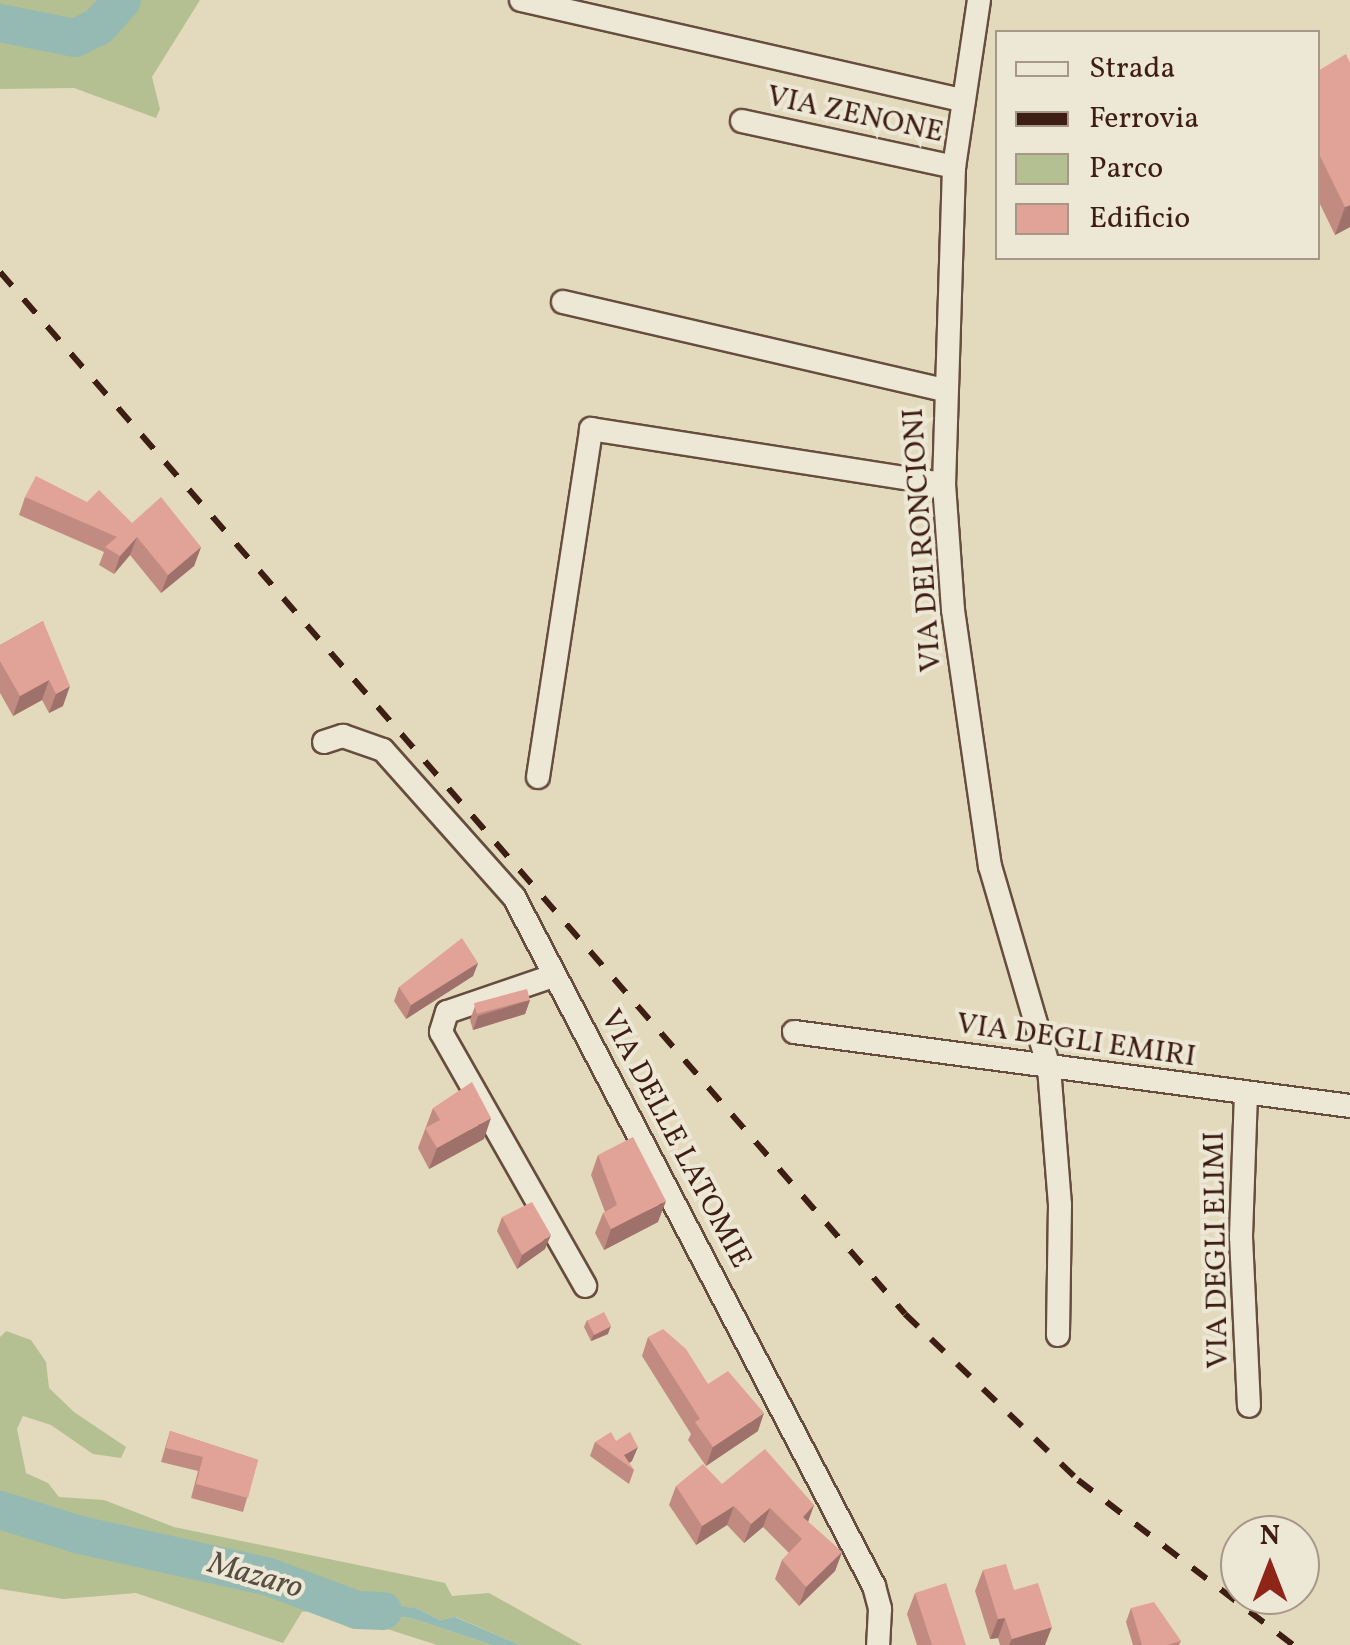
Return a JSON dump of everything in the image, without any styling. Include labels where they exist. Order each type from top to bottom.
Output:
[{"type":"street","points":[[521,0],[964,100]]},
{"type":"street","name":"VIA DEI RONCIONI","points":[[980,0],[954,168],[943,390],[944,484],[953,610],[990,866],[1049,1068],[1060,1205],[1058,1335]]},
{"type":"street","name":"VIA ZENONE","points":[[742,121],[954,168]]},
{"type":"street","points":[[563,302],[943,390]]},
{"type":"street","points":[[538,776],[591,429],[944,484]]},
{"type":"street","name":"VIA DELLE LATOMIE","points":[[324,742],[366,740],[403,770],[514,898],[874,1586],[880,1609],[878,1645]]},
{"type":"street","points":[[554,976],[447,1012],[442,1032],[584,1286]]},
{"type":"street","name":"VIA DEGLI EMIRI","points":[[794,1032],[1350,1106]]},
{"type":"street","name":"VIA DEGLI ELIMI","points":[[1246,1094],[1241,1236],[1250,1406]]},
{"type":"green space","points":[[0,0],[200,0],[152,77],[160,109],[156,118],[74,88],[0,89]]},
{"type":"green space","points":[[6,1331],[31,1340],[46,1362],[49,1388],[74,1412],[126,1447],[121,1458],[93,1454],[51,1425],[23,1416],[17,1429],[26,1473],[48,1483],[59,1497],[104,1500],[174,1527],[445,1583],[452,1596],[489,1593],[582,1645],[520,1645],[456,1617],[440,1620],[416,1608],[364,1606],[352,1599],[336,1599],[370,1615],[411,1618],[492,1645],[437,1645],[325,1609],[302,1612],[283,1643],[136,1593],[63,1599],[0,1589],[0,1337]]},
{"type":"water","name":"Mazaro","points":[[334,1599],[416,1608],[440,1620],[455,1617],[520,1645],[492,1645],[411,1618],[356,1614]]},
{"type":"building","points":[[1346,54],[1350,63],[1350,205],[1345,207],[1320,156],[1320,70]]},
{"type":"building","points":[[36,476],[87,502],[99,490],[132,523],[161,497],[201,547],[168,575],[137,537],[120,556],[105,547],[117,537],[25,497]]},
{"type":"building","points":[[43,621],[70,686],[56,694],[49,680],[20,696],[0,661],[0,645]]},
{"type":"building","points":[[462,938],[478,963],[411,1005],[399,987]]},
{"type":"building","points":[[527,989],[530,1000],[477,1014],[474,1003]]},
{"type":"building","points":[[472,1082],[491,1118],[437,1148],[425,1128],[440,1120],[433,1108]]},
{"type":"building","points":[[633,1137],[666,1201],[611,1229],[603,1213],[617,1205],[598,1155]]},
{"type":"building","points":[[532,1202],[551,1235],[522,1255],[502,1217]]},
{"type":"building","points":[[604,1312],[611,1326],[594,1335],[587,1321]]},
{"type":"building","points":[[663,1329],[686,1349],[708,1384],[728,1371],[764,1413],[713,1447],[695,1422],[700,1419],[648,1337]]},
{"type":"building","points":[[170,1431],[258,1460],[248,1498],[196,1484],[203,1457],[166,1448]]},
{"type":"building","points":[[611,1432],[616,1441],[630,1432],[638,1447],[624,1455],[634,1470],[595,1442]]},
{"type":"building","points":[[765,1449],[814,1505],[803,1517],[842,1552],[806,1587],[782,1560],[802,1539],[770,1508],[751,1524],[734,1506],[702,1526],[676,1486],[703,1464],[722,1484]]},
{"type":"building","points":[[1006,1564],[1014,1590],[1038,1583],[1052,1627],[1012,1639],[1005,1618],[998,1619],[983,1570]]},
{"type":"building","points":[[946,1583],[966,1645],[932,1645],[915,1593]]},
{"type":"building","points":[[1154,1602],[1181,1641],[1142,1645],[1131,1608]]},
{"type":"waterway","name":"Mazaro","points":[[0,23],[75,38],[98,27],[122,0]]},
{"type":"waterway","name":"Mazaro","points":[[0,1510],[80,1535],[269,1577],[357,1610],[383,1611]]},
{"type":"railway","points":[[0,272],[905,1314],[1078,1480],[1293,1645]]}]
